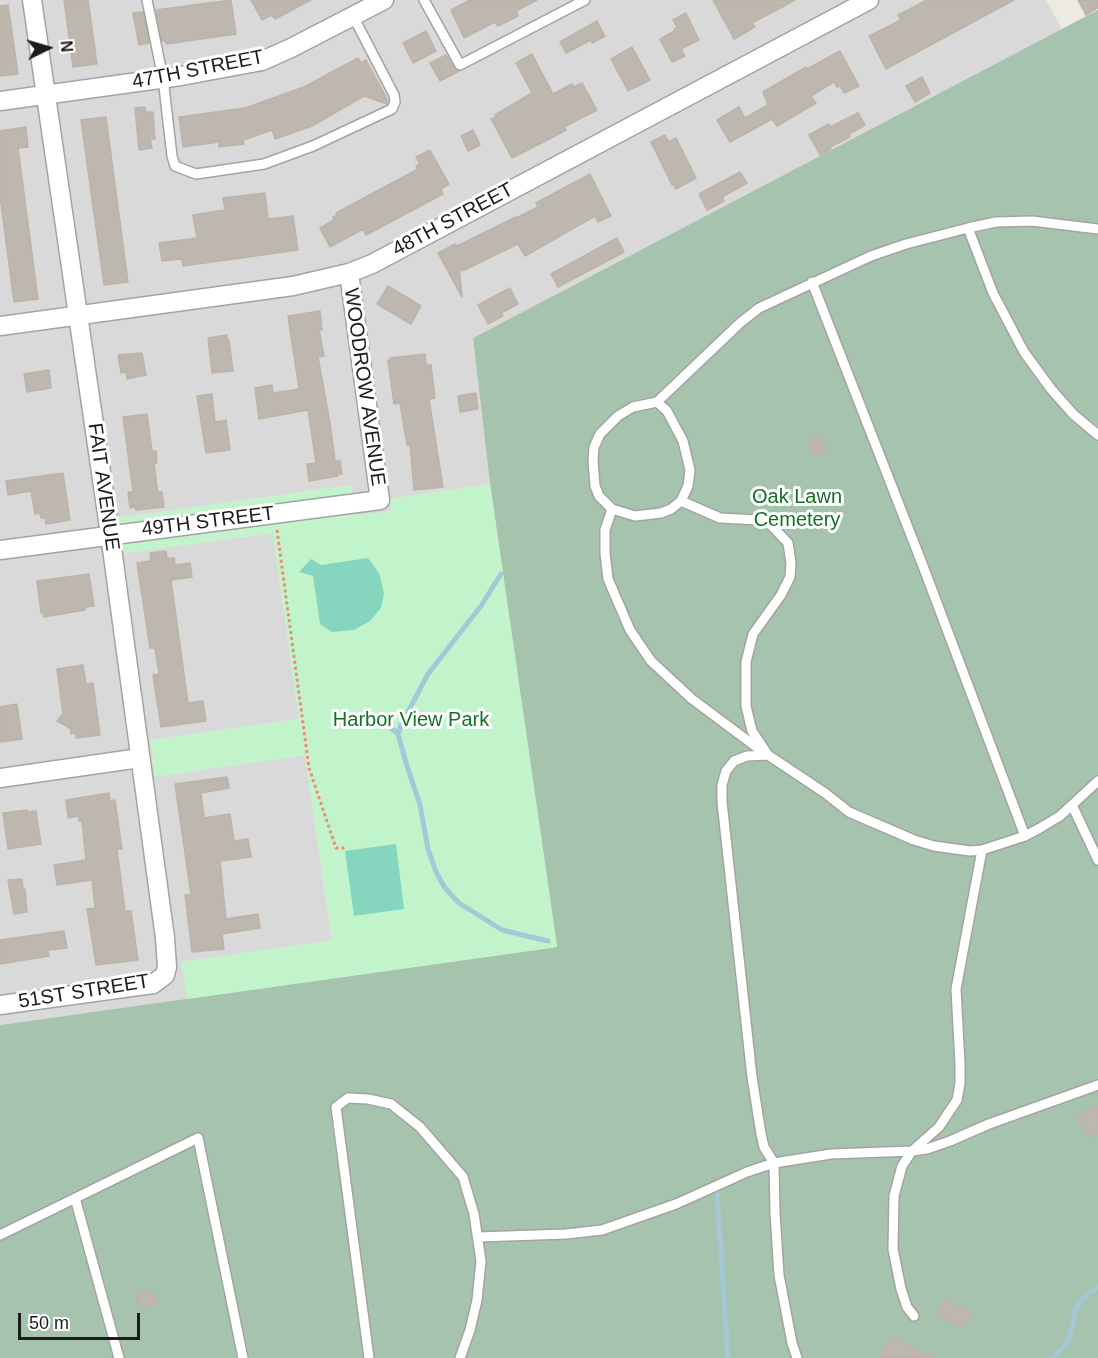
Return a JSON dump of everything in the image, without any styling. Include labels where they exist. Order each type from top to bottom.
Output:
[{"type":"street","name":"FAIT AVENUE","points":[[32,0],[110,534],[167,953],[165,975]]},
{"type":"street","name":"47TH STREET","points":[[0,101],[163,78],[262,61],[384,0]]},
{"type":"street","name":"48TH STREET","points":[[0,326],[293,286],[349,273],[372,264],[869,0]]},
{"type":"street","name":"WOODROW AVENUE","points":[[349,273],[380,500]]},
{"type":"street","name":"49TH STREET","points":[[0,550],[380,500]]},
{"type":"street","points":[[0,778],[140,758]]},
{"type":"street","name":"51ST STREET","points":[[0,1005],[153,984],[165,975]]},
{"type":"lane","points":[[147,0],[163,78],[172,156],[176,166],[195,174],[264,164],[313,146],[392,109],[395,102],[394,95],[353,16]]},
{"type":"lane","points":[[424,0],[460,65],[585,0]]},
{"type":"lane","points":[[657,402],[668,411],[688,456],[690,470],[688,486],[681,501],[671,509],[635,516],[612,508],[599,496],[595,486],[593,461],[594,447],[600,434],[618,416],[633,407],[657,402],[740,323],[759,308],[872,256],[906,244],[968,228],[996,222],[1032,221],[1098,229]]},
{"type":"lane","points":[[968,228],[993,293],[1024,352],[1073,414],[1098,435]]},
{"type":"lane","points":[[812,282],[927,577],[1024,836]]},
{"type":"lane","points":[[681,501],[720,518],[759,520],[771,525],[788,543],[791,562],[790,577],[781,595],[753,634],[746,663],[746,706],[752,731],[768,755]]},
{"type":"lane","points":[[612,508],[605,530],[608,579],[630,630],[651,661],[692,699],[730,729],[825,793],[849,812],[914,840],[934,846],[970,851],[982,850],[1024,836],[1060,816],[1098,781]]},
{"type":"lane","points":[[768,755],[747,756],[734,761],[726,771],[722,785],[722,802],[752,1077],[764,1147],[774,1163],[780,1275],[792,1343],[797,1358]]},
{"type":"lane","points":[[1072,804],[1098,860]]},
{"type":"lane","points":[[914,1316],[904,1298],[892,1249],[894,1196],[902,1166],[912,1151],[939,1127],[957,1100],[960,1083],[956,989],[982,850]]},
{"type":"lane","points":[[478,1237],[567,1234],[602,1230],[676,1204],[747,1172],[774,1163],[831,1155],[912,1151],[950,1141],[989,1124],[1098,1085]]},
{"type":"lane","points":[[369,1358],[336,1107],[348,1098],[391,1104],[420,1127],[463,1177],[469,1195],[481,1261],[477,1300],[467,1341],[460,1358]]},
{"type":"lane","points":[[0,1235],[198,1138],[243,1358]]},
{"type":"lane","points":[[75,1198],[118,1358]]},
{"type":"path","points":[[277,530],[309,768],[336,848],[343,848],[345,851]]},
{"type":"shaded area","points":[[0,0],[1046,0],[1062,29],[473,338],[490,484],[390,499],[391,511],[354,516],[351,485],[119,518],[125,553],[273,533],[299,719],[151,740],[155,776],[305,755],[332,941],[182,962],[187,999],[0,1025]]},
{"type":"green space","name":"Oak Lawn Cemetery","points":[[1098,10],[1098,1358],[0,1358],[0,1025],[557,947],[490,484],[473,338]]},
{"type":"green space","name":"Harbor View Park","points":[[490,484],[557,947],[187,999],[181,962],[332,940],[305,755],[155,777],[151,740],[299,719],[273,533],[125,553],[118,518],[351,485],[354,516],[391,511],[390,499]]},
{"type":"green space","points":[[368,558],[379,573],[384,593],[381,608],[370,621],[354,630],[332,632],[320,624],[313,576],[299,572],[311,559],[321,565]]},
{"type":"green space","points":[[396,844],[404,909],[354,916],[345,851]]},
{"type":"building","points":[[64,0],[88,0],[97,64],[73,67]]},
{"type":"building","points":[[231,0],[236,34],[166,44],[162,41],[156,10]]},
{"type":"building","points":[[251,0],[311,0],[275,19],[272,15],[262,20]]},
{"type":"building","points":[[470,0],[537,0],[516,11],[518,16],[498,26],[495,22],[464,38],[451,10]]},
{"type":"building","points":[[713,0],[795,0],[752,23],[755,27],[734,39]]},
{"type":"building","points":[[927,0],[1014,0],[886,69],[869,36],[901,20],[898,15]]},
{"type":"building","points":[[1078,0],[1098,0],[1098,8],[1086,15]]},
{"type":"building","points":[[8,5],[18,74],[0,76],[0,6]]},
{"type":"building","points":[[143,12],[149,43],[139,45],[133,13]]},
{"type":"building","points":[[686,13],[699,40],[681,49],[685,56],[672,62],[660,39],[675,31],[677,27],[673,20]]},
{"type":"building","points":[[597,21],[605,36],[592,43],[591,40],[566,53],[560,42]]},
{"type":"building","points":[[426,31],[436,51],[413,63],[403,43]]},
{"type":"building","points":[[632,47],[650,80],[628,91],[611,59]]},
{"type":"building","points":[[840,51],[859,86],[844,93],[834,82],[811,96],[816,103],[777,126],[772,119],[730,142],[717,120],[739,107],[745,118],[768,105],[763,92],[806,67],[807,69]]},
{"type":"building","points":[[532,54],[553,94],[572,84],[574,87],[582,83],[597,110],[564,127],[566,130],[559,134],[512,158],[491,119],[532,93],[516,63]]},
{"type":"building","points":[[446,55],[454,68],[459,71],[440,81],[430,63]]},
{"type":"building","points":[[358,58],[361,63],[366,60],[388,101],[387,104],[364,96],[312,126],[275,139],[272,130],[243,140],[244,144],[219,147],[219,142],[183,147],[179,117],[245,108],[304,87]]},
{"type":"building","points":[[922,77],[930,93],[915,102],[906,86]]},
{"type":"building","points":[[145,107],[146,112],[153,112],[155,139],[150,139],[152,148],[139,150],[135,108]]},
{"type":"building","points":[[858,113],[865,125],[820,155],[809,135],[829,124],[830,127]]},
{"type":"building","points":[[106,117],[128,282],[104,285],[81,120]]},
{"type":"building","points":[[26,127],[28,147],[18,148],[38,299],[14,302],[0,196],[0,131]]},
{"type":"building","points":[[473,130],[480,145],[468,151],[461,136]]},
{"type":"building","points":[[665,135],[669,142],[676,138],[696,178],[676,189],[651,142]]},
{"type":"building","points":[[430,150],[449,184],[441,189],[443,194],[366,235],[363,229],[330,247],[320,228],[334,220],[336,213],[418,169],[416,166],[420,164],[416,157]]},
{"type":"building","points":[[740,172],[747,183],[722,197],[724,201],[707,210],[699,194]]},
{"type":"building","points":[[590,174],[611,216],[598,222],[595,216],[525,256],[518,244],[462,271],[459,265],[462,297],[438,253],[538,207],[536,203]]},
{"type":"building","points":[[265,193],[268,219],[293,216],[298,250],[183,266],[182,259],[162,261],[159,243],[197,238],[193,215],[225,210],[223,198]]},
{"type":"building","points":[[617,238],[624,252],[558,287],[551,274]]},
{"type":"building","points":[[388,286],[421,306],[411,324],[377,304]]},
{"type":"building","points":[[510,288],[518,304],[501,313],[503,316],[488,324],[478,305]]},
{"type":"building","points":[[320,311],[322,330],[319,330],[324,356],[318,357],[335,461],[340,461],[342,474],[309,481],[307,464],[316,463],[308,410],[259,419],[255,388],[272,385],[273,393],[299,389],[288,316]]},
{"type":"building","points":[[227,335],[233,371],[212,373],[208,338]]},
{"type":"building","points":[[142,353],[146,375],[127,379],[126,372],[121,373],[118,355]]},
{"type":"building","points":[[425,354],[426,365],[431,365],[435,398],[429,399],[443,487],[414,490],[410,445],[407,445],[400,403],[394,404],[388,361],[391,358]]},
{"type":"building","points":[[49,370],[51,388],[27,392],[24,374]]},
{"type":"building","points":[[476,393],[478,409],[460,412],[458,396]]},
{"type":"building","points":[[212,394],[215,422],[226,420],[230,450],[206,453],[197,396]]},
{"type":"building","points":[[147,414],[152,451],[156,451],[157,463],[154,463],[157,487],[158,492],[162,492],[164,507],[136,510],[135,507],[130,508],[128,492],[133,492],[123,417]]},
{"type":"building","points":[[821,436],[827,451],[813,457],[807,442]]},
{"type":"building","points":[[63,473],[70,520],[46,524],[45,518],[41,518],[40,513],[35,514],[31,491],[8,495],[6,481]]},
{"type":"building","points":[[166,551],[167,558],[174,558],[175,565],[190,563],[192,577],[171,580],[188,703],[203,701],[206,721],[161,727],[153,675],[159,674],[155,648],[150,648],[137,563],[151,561],[150,553]]},
{"type":"building","points":[[89,574],[94,606],[85,607],[85,610],[44,617],[43,612],[41,613],[37,581]]},
{"type":"building","points":[[83,665],[86,684],[93,683],[100,735],[76,738],[76,733],[71,734],[70,728],[57,721],[63,714],[57,669]]},
{"type":"building","points":[[17,704],[22,739],[0,742],[0,707]]},
{"type":"building","points":[[227,777],[229,788],[201,793],[204,818],[230,814],[234,841],[248,839],[251,857],[220,861],[226,919],[258,914],[260,928],[222,934],[224,949],[192,952],[185,895],[191,895],[175,784]]},
{"type":"building","points":[[109,793],[110,801],[115,800],[122,849],[117,849],[125,911],[131,911],[138,960],[96,965],[87,909],[95,908],[92,880],[57,885],[54,865],[86,860],[82,821],[79,821],[78,816],[68,818],[66,800]]},
{"type":"building","points":[[27,810],[27,812],[36,811],[41,844],[8,849],[3,813]]},
{"type":"building","points":[[22,879],[27,912],[14,914],[8,880]]},
{"type":"building","points":[[64,931],[67,948],[48,950],[49,956],[0,964],[0,940]]},
{"type":"building","points":[[1098,1106],[1098,1133],[1088,1138],[1076,1115]]},
{"type":"building","points":[[153,1291],[156,1304],[139,1308],[136,1295]]},
{"type":"building","points":[[945,1299],[971,1313],[963,1328],[937,1315]]},
{"type":"building","points":[[890,1337],[933,1358],[880,1358]]},
{"type":"waterway","points":[[501,574],[481,606],[428,674],[398,734],[420,805],[428,849],[436,872],[445,888],[459,903],[502,930],[548,941]]},
{"type":"waterway","points":[[391,728],[398,734]]},
{"type":"waterway","points":[[717,1195],[728,1358]]},
{"type":"waterway","points":[[1052,1358],[1064,1347],[1080,1303],[1087,1294],[1098,1287]]}]
